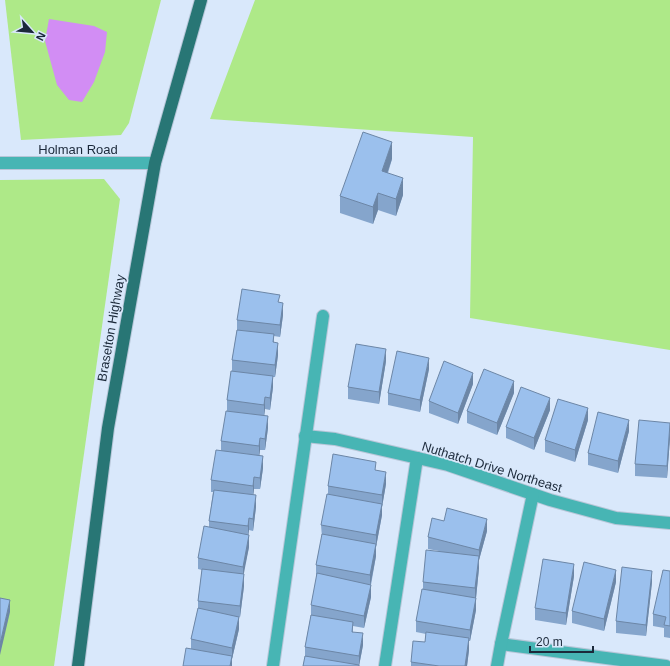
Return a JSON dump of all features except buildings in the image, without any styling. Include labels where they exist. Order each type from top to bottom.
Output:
[{"type":"main road","name":"Braselton Highway","points":[[78,666],[108,428],[155,163],[201,0]]},
{"type":"street","name":"Holman Road","points":[[0,163],[155,163]]},
{"type":"street","points":[[273,666],[323,316]]},
{"type":"street","name":"Nuthatch Drive Northeast","points":[[305,436],[335,439],[448,466],[550,500],[616,518],[670,523]]},
{"type":"street","points":[[385,666],[417,458]]},
{"type":"street","points":[[497,666],[533,494]]},
{"type":"street","points":[[501,644],[666,666]]},
{"type":"green space","points":[[5,0],[161,0],[129,123],[121,135],[21,140]]},
{"type":"green space","points":[[255,0],[670,0],[670,350],[470,318],[473,137],[210,119]]},
{"type":"green space","points":[[104,179],[120,199],[54,666],[0,666],[0,180]]},
{"type":"shaded area","points":[[49,19],[94,26],[107,32],[105,52],[94,82],[82,102],[69,100],[57,85],[45,41]]}]
